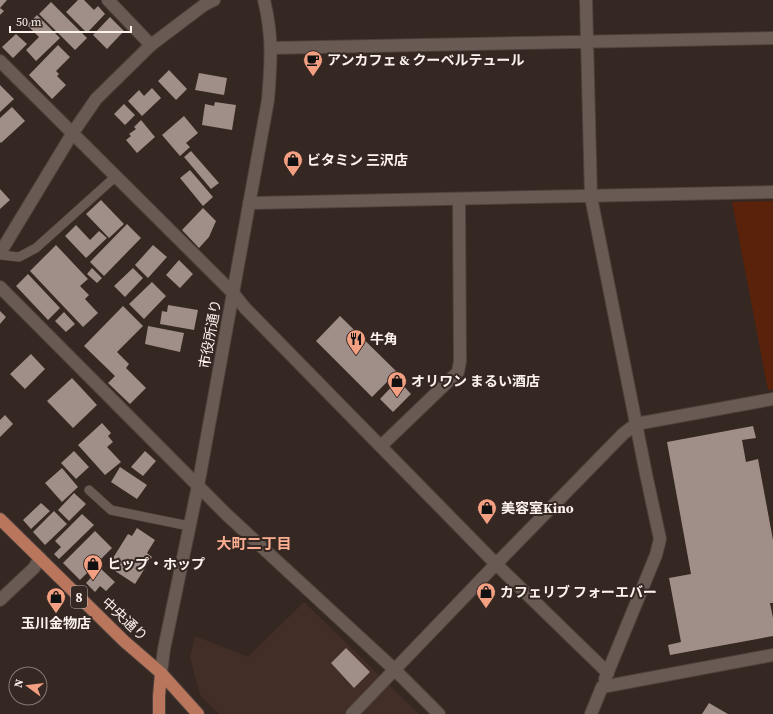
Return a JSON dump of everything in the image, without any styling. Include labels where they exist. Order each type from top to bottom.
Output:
[{"type":"main road","name":"中央通り","points":[[0,519],[124,641],[161,673]]},
{"type":"main road","points":[[159,714],[158,696],[161,673]]},
{"type":"main road","name":"8","points":[[161,673],[198,714]]},
{"type":"street","points":[[108,0],[151,45]]},
{"type":"street","points":[[0,254],[72,134],[96,99],[151,45],[204,5],[214,0]]},
{"type":"street","name":"市役所通り","points":[[161,673],[164,649],[198,486],[268,100],[271,48],[270,23],[264,0]]},
{"type":"street","points":[[586,0],[591,197],[660,539],[656,555],[591,714]]},
{"type":"street","points":[[271,48],[773,38]]},
{"type":"street","points":[[0,62],[233,293],[245,308],[496,564],[608,673]]},
{"type":"street","points":[[249,203],[773,192]]},
{"type":"street","points":[[381,446],[458,372],[460,361],[459,199]]},
{"type":"street","points":[[0,287],[198,486],[395,670],[439,714]]},
{"type":"street","points":[[352,714],[496,564],[624,434],[636,424],[773,399]]},
{"type":"street","points":[[0,600],[34,568],[40,558]]},
{"type":"street","points":[[602,686],[773,655]]},
{"type":"lane","points":[[0,254],[20,257],[36,248],[115,177]]},
{"type":"lane","points":[[89,490],[112,510],[189,526]]},
{"type":"shaded area","points":[[773,201],[773,389],[768,390],[732,202]]},
{"type":"shaded area","points":[[304,602],[419,714],[219,714],[200,695],[190,657],[195,636],[248,657]]},
{"type":"building","points":[[0,0],[7,0],[0,8]]},
{"type":"building","points":[[78,0],[84,0],[94,10],[98,6],[105,14],[87,33],[66,12]]},
{"type":"building","points":[[51,2],[87,38],[75,50],[39,14]]},
{"type":"building","points":[[0,8],[4,11],[0,15]]},
{"type":"building","points":[[37,15],[60,38],[36,61],[26,50],[39,37],[27,25]]},
{"type":"building","points":[[110,17],[124,31],[107,49],[93,35]]},
{"type":"building","points":[[16,34],[27,44],[13,58],[2,47]]},
{"type":"building","points":[[58,45],[70,57],[56,71],[59,74],[57,76],[66,85],[52,99],[29,75]]},
{"type":"building","points":[[169,70],[187,89],[176,100],[158,81]]},
{"type":"building","points":[[199,73],[227,78],[224,95],[195,90]]},
{"type":"building","points":[[0,85],[14,99],[0,112]]},
{"type":"building","points":[[152,88],[161,98],[142,116],[128,101],[139,90],[144,96]]},
{"type":"building","points":[[215,102],[236,105],[232,130],[202,125],[205,104],[214,106]]},
{"type":"building","points":[[124,104],[135,115],[125,125],[114,114]]},
{"type":"building","points":[[12,107],[25,121],[1,143],[0,118]]},
{"type":"building","points":[[184,116],[198,133],[186,143],[190,147],[180,156],[162,135]]},
{"type":"building","points":[[141,120],[155,137],[137,153],[126,140],[131,136],[129,134],[136,129],[134,127]]},
{"type":"building","points":[[191,151],[219,183],[211,189],[184,157]]},
{"type":"building","points":[[190,170],[213,197],[203,206],[180,178]]},
{"type":"building","points":[[0,189],[10,200],[0,209]]},
{"type":"building","points":[[101,200],[124,224],[109,238],[86,214]]},
{"type":"building","points":[[203,208],[216,221],[209,237],[199,248],[182,230]]},
{"type":"building","points":[[127,224],[141,238],[104,276],[90,262]]},
{"type":"building","points":[[76,225],[90,240],[99,231],[107,238],[86,258],[65,236]]},
{"type":"building","points":[[56,245],[88,279],[80,286],[89,295],[85,299],[98,313],[83,327],[30,271]]},
{"type":"building","points":[[153,245],[167,257],[148,278],[135,265]]},
{"type":"building","points":[[179,260],[193,274],[180,288],[166,275]]},
{"type":"building","points":[[92,268],[102,278],[97,283],[87,274]]},
{"type":"building","points":[[133,268],[143,278],[125,297],[114,286]]},
{"type":"building","points":[[28,274],[60,308],[48,320],[16,286]]},
{"type":"building","points":[[152,282],[166,296],[144,319],[129,304]]},
{"type":"building","points":[[168,305],[198,310],[194,330],[160,324],[162,311],[167,312]]},
{"type":"building","points":[[123,306],[143,326],[117,352],[129,364],[126,368],[146,388],[130,404],[108,383],[115,376],[84,346]]},
{"type":"building","points":[[0,311],[6,317],[0,324]]},
{"type":"building","points":[[64,312],[75,324],[66,332],[55,321]]},
{"type":"building","name":"牛角","points":[[340,316],[397,372],[372,397],[316,341]]},
{"type":"building","points":[[148,326],[184,333],[180,352],[145,344]]},
{"type":"building","points":[[31,354],[45,369],[25,389],[10,374]]},
{"type":"building","points":[[72,378],[97,405],[73,428],[47,401]]},
{"type":"building","points":[[398,380],[411,394],[393,412],[380,399]]},
{"type":"building","points":[[5,415],[13,424],[0,437],[0,420]]},
{"type":"building","points":[[102,423],[111,433],[108,436],[113,442],[107,447],[121,462],[105,475],[78,445]]},
{"type":"building","points":[[753,426],[756,438],[742,440],[746,462],[758,459],[773,540],[773,603],[770,603],[773,618],[773,636],[670,655],[668,645],[681,642],[669,578],[691,574],[667,442]]},
{"type":"building","points":[[74,451],[89,467],[76,479],[61,463]]},
{"type":"building","points":[[145,451],[156,461],[143,476],[131,467]]},
{"type":"building","points":[[120,467],[147,485],[137,499],[111,482]]},
{"type":"building","points":[[62,468],[78,487],[62,502],[45,483]]},
{"type":"building","points":[[74,493],[86,504],[69,521],[58,510]]},
{"type":"building","points":[[41,503],[50,511],[31,529],[23,520]]},
{"type":"building","points":[[54,511],[67,524],[45,545],[33,532]]},
{"type":"building","points":[[82,514],[94,525],[59,559],[54,554],[61,547],[55,541]]},
{"type":"building","points":[[137,528],[155,540],[147,553],[152,557],[135,584],[115,571],[121,563],[113,558],[128,534],[132,536]]},
{"type":"building","points":[[95,531],[112,548],[80,580],[63,563]]},
{"type":"building","points":[[100,568],[115,582],[106,591],[100,586],[95,592],[86,583]]},
{"type":"building","points":[[346,648],[370,672],[354,688],[331,663]]},
{"type":"building","points":[[709,703],[728,714],[702,714]]},
{"type":"place","name":"アンカフェ & クーベルテュール","points":[[313,77]]},
{"type":"place","name":"ビタミン 三沢店","points":[[293,177]]},
{"type":"place","name":"牛角","points":[[356,356]]},
{"type":"place","name":"オリワン まるい酒店","points":[[397,398]]},
{"type":"place","name":"美容室Kino","points":[[487,525]]},
{"type":"place","name":"ヒップ・ホップ","points":[[93,581]]},
{"type":"place","name":"カフェリブ フォーエバー","points":[[486,609]]},
{"type":"place","name":"玉川金物店","points":[[56,614]]},
{"type":"district","name":"大町二丁目","points":[[254,543]]}]
